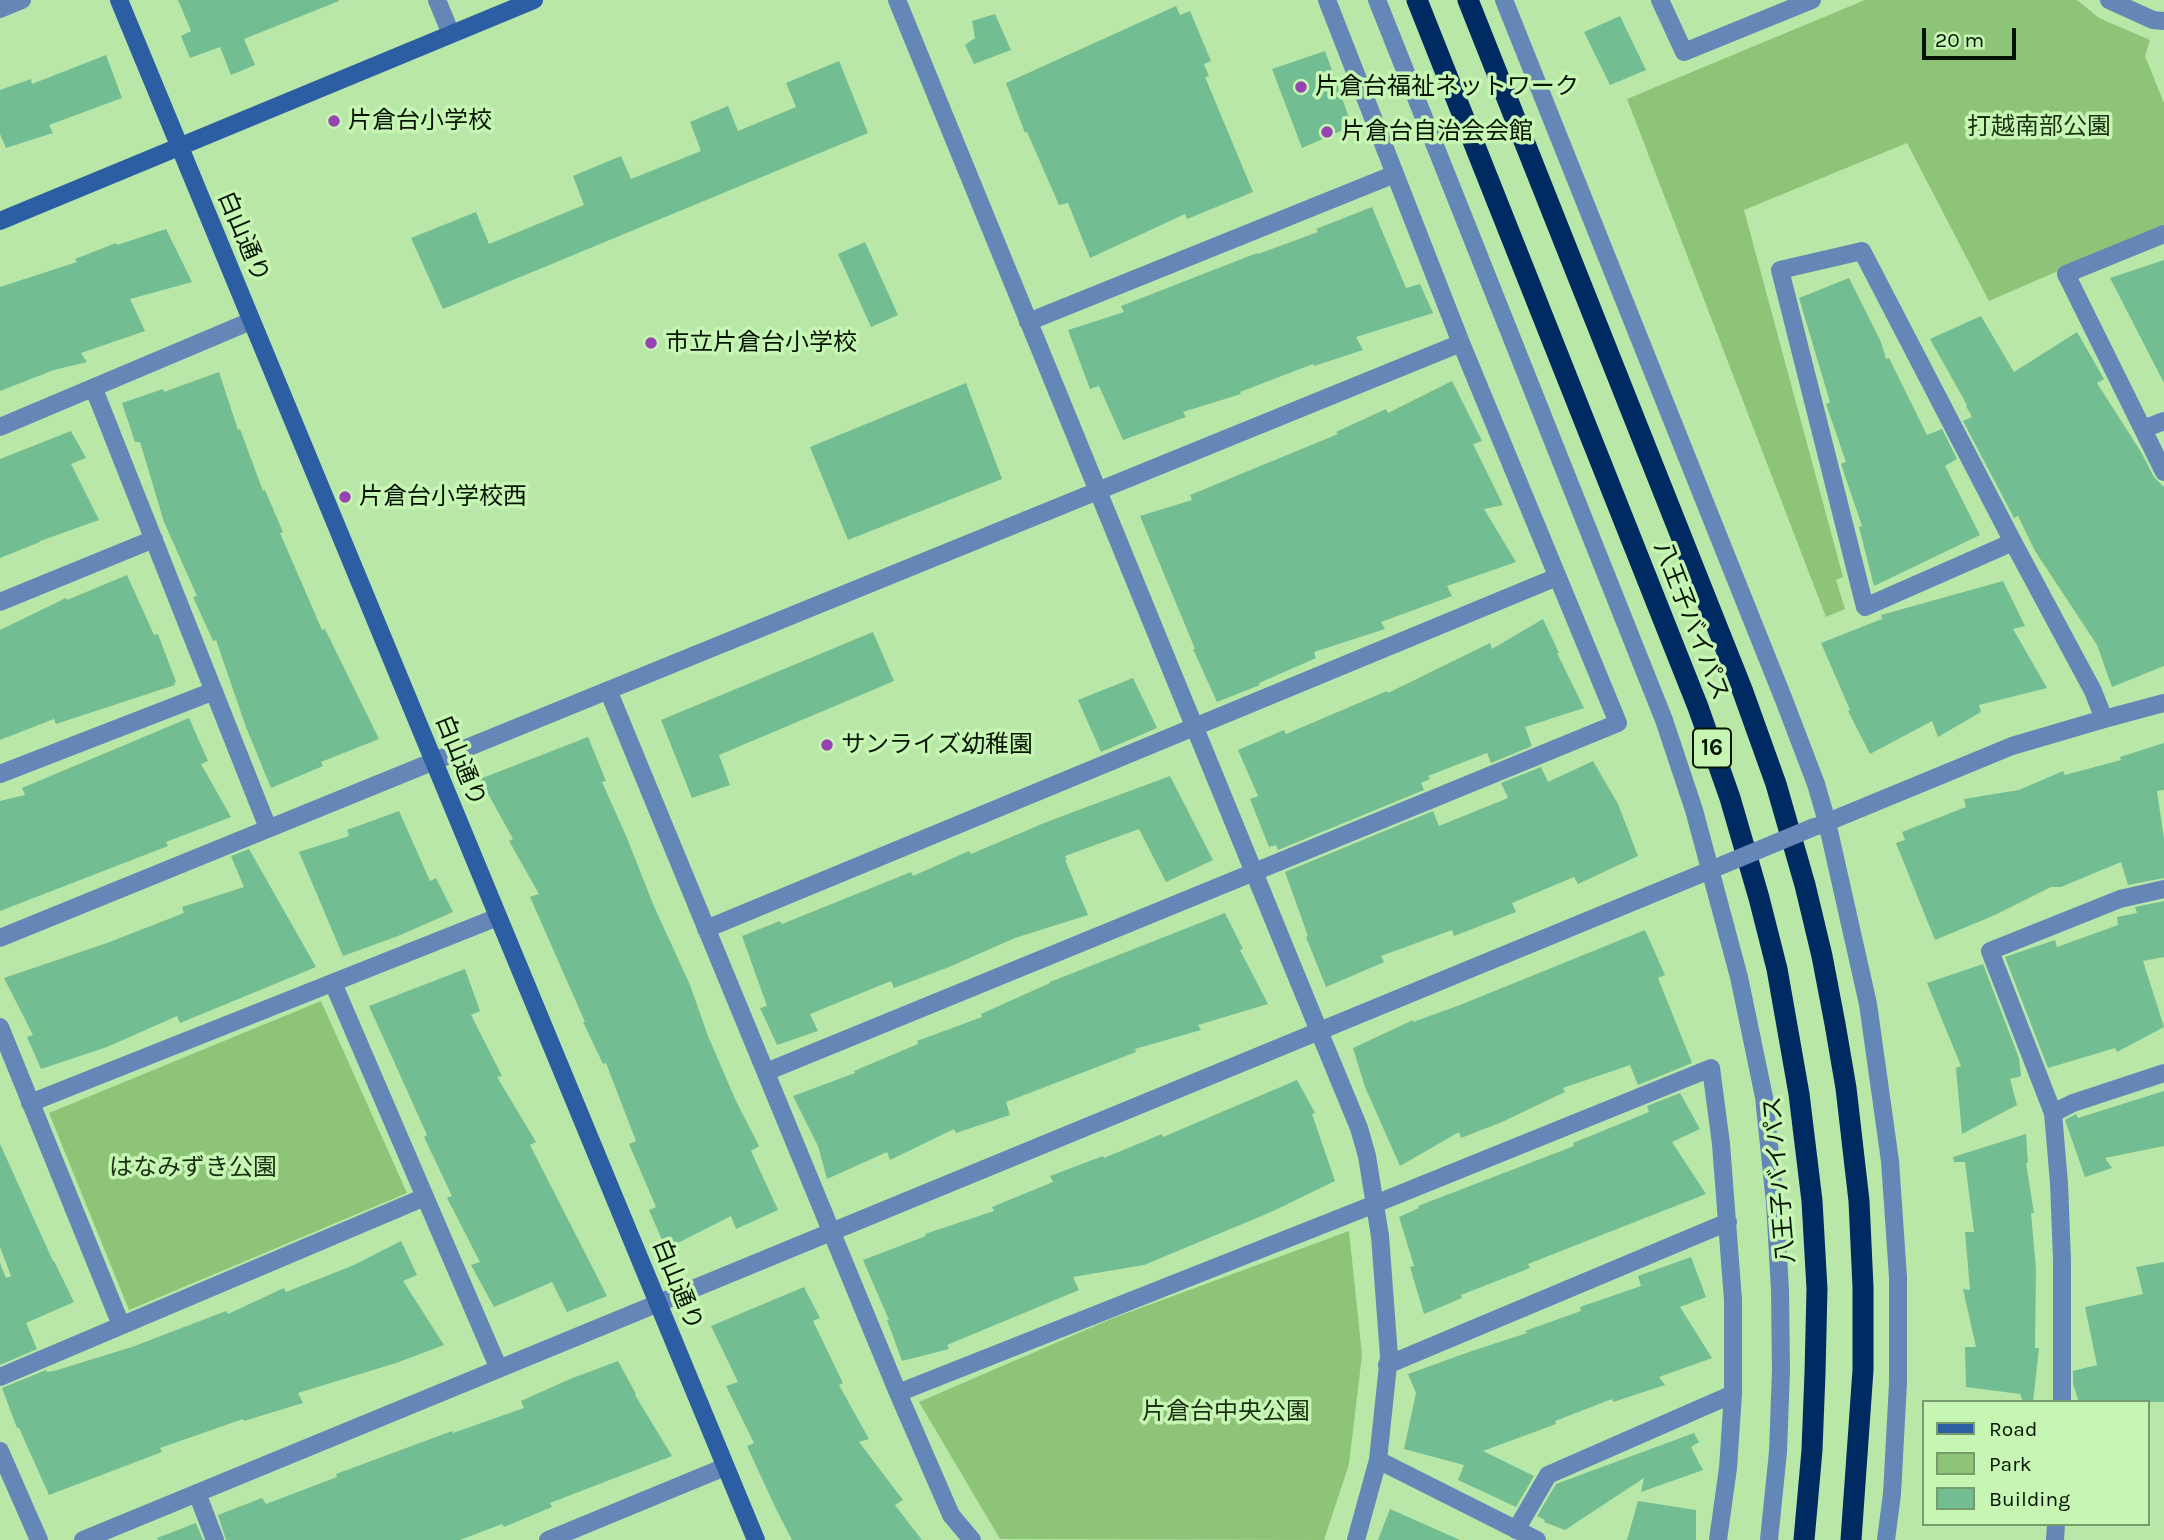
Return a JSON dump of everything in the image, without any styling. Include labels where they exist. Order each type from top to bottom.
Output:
[{"type":"highway","name":"八王子バイパス","points":[[1417,0],[1698,708],[1730,799],[1777,969],[1800,1094],[1812,1201],[1816,1289],[1815,1345],[1812,1450],[1804,1540]]},
{"type":"highway","name":"八王子バイパス","points":[[1468,0],[1743,692],[1776,784],[1805,885],[1822,956],[1846,1088],[1859,1201],[1863,1370],[1852,1540]]},
{"type":"street","points":[[0,9],[22,0]]},
{"type":"street","name":"白山通り","points":[[120,0],[756,1540]]},
{"type":"street","points":[[437,0],[451,34]]},
{"type":"street","points":[[0,220],[534,0]]},
{"type":"street","points":[[897,0],[1359,1128],[1367,1156],[1380,1236],[1389,1356],[1378,1460],[1356,1540]]},
{"type":"street","points":[[766,1072],[1618,723],[1461,343],[1327,0]]},
{"type":"street","points":[[1377,0],[1664,720],[1694,810],[1718,866],[1754,1044],[1770,1142],[1780,1290],[1781,1370],[1778,1452],[1769,1540]]},
{"type":"street","points":[[1504,0],[1816,784],[1821,825],[1868,1004],[1890,1161],[1898,1278],[1898,1383],[1892,1494],[1886,1540]]},
{"type":"street","points":[[1660,0],[1684,52],[1812,0]]},
{"type":"street","points":[[2109,0],[2153,20],[2164,21]]},
{"type":"street","points":[[1028,322],[1395,174]]},
{"type":"street","points":[[2164,234],[2066,274],[2164,472]]},
{"type":"street","points":[[2013,542],[1865,607],[1780,270],[1862,251],[2093,691],[2104,719]]},
{"type":"street","points":[[0,427],[251,321]]},
{"type":"street","points":[[0,938],[1461,343]]},
{"type":"street","points":[[94,388],[268,828]]},
{"type":"street","points":[[2143,429],[2164,421]]},
{"type":"street","points":[[0,602],[154,539]]},
{"type":"street","points":[[706,929],[1557,577]]},
{"type":"street","points":[[608,690],[898,1392],[951,1515],[972,1540]]},
{"type":"street","points":[[0,774],[214,691]]},
{"type":"street","points":[[83,1540],[2012,746],[2164,704]]},
{"type":"street","points":[[2062,1400],[2062,1261],[2053,1113],[1990,951],[2120,898],[2164,889]]},
{"type":"street","points":[[30,1102],[498,917]]},
{"type":"street","points":[[333,983],[499,1368]]},
{"type":"street","points":[[0,1027],[121,1325]]},
{"type":"street","points":[[898,1392],[1375,1205],[1711,1069],[1721,1144],[1733,1300],[1733,1394],[1728,1468],[1718,1540]]},
{"type":"street","points":[[2053,1113],[2073,1103],[2164,1073]]},
{"type":"street","points":[[0,1377],[425,1197]]},
{"type":"street","points":[[1387,1364],[1728,1222]]},
{"type":"street","points":[[1516,1530],[1548,1475],[1733,1394]]},
{"type":"street","points":[[0,1451],[39,1540]]},
{"type":"street","points":[[1378,1460],[1537,1540]]},
{"type":"street","points":[[560,1538],[725,1467]]},
{"type":"street","points":[[197,1493],[215,1540]]},
{"type":"green space","name":"打越南部公園","points":[[1865,0],[2077,0],[2099,18],[2150,40],[2145,56],[2164,103],[2164,225],[1989,301],[1907,143],[1744,210],[1843,577],[1836,580],[1845,609],[1826,617],[1627,99]]},
{"type":"green space","name":"はなみずき公園","points":[[321,1001],[407,1193],[129,1310],[49,1113]]},
{"type":"green space","name":"片倉台中央公園","points":[[1349,1231],[1362,1355],[1349,1464],[1324,1540],[1000,1539],[919,1402],[1111,1319]]},
{"type":"building","points":[[178,0],[339,1],[244,39],[255,65],[231,75],[220,47],[190,58],[181,36],[191,31]]},
{"type":"building","points":[[1176,6],[1180,15],[1190,11],[1211,61],[1204,64],[1209,76],[1205,77],[1253,192],[1187,219],[1185,214],[1090,258],[1068,203],[1059,205],[1027,132],[1025,133],[1006,83]]},
{"type":"building","points":[[995,14],[1011,50],[974,64],[965,45],[975,38],[972,21]]},
{"type":"building","points":[[1620,16],[1646,70],[1610,85],[1584,32]]},
{"type":"building","points":[[1325,51],[1352,126],[1302,148],[1272,69]]},
{"type":"building","points":[[106,55],[122,98],[49,125],[53,133],[6,148],[0,134],[0,90],[31,79],[32,84]]},
{"type":"building","points":[[839,61],[868,133],[443,309],[411,238],[476,212],[489,244],[584,205],[573,176],[621,156],[631,179],[701,151],[690,122],[728,106],[738,131],[796,107],[786,83]]},
{"type":"building","points":[[1372,207],[1406,288],[1420,284],[1433,313],[1356,337],[1363,350],[1314,366],[1313,364],[1240,392],[1241,394],[1183,412],[1186,417],[1123,440],[1099,386],[1090,389],[1068,330],[1124,312],[1121,306],[1318,232],[1316,229]]},
{"type":"building","points":[[166,229],[192,282],[130,299],[145,331],[81,353],[87,362],[54,370],[0,391],[0,287],[77,262],[75,259],[116,243],[117,245]]},
{"type":"building","points":[[865,242],[898,315],[871,327],[838,254]]},
{"type":"building","points":[[2164,260],[2164,383],[2110,278]]},
{"type":"building","points":[[1849,278],[1881,342],[1886,359],[1889,358],[1927,435],[1942,429],[1957,459],[1945,466],[1980,535],[1874,586],[1859,527],[1862,526],[1841,464],[1846,462],[1826,404],[1830,402],[1799,298]]},
{"type":"building","points":[[1981,316],[2014,372],[2077,332],[2104,379],[2097,383],[2154,477],[2164,487],[2164,666],[2112,687],[2097,645],[2035,551],[2018,516],[2014,518],[1963,421],[1972,417],[1930,339]]},
{"type":"building","points":[[219,372],[238,430],[240,429],[263,491],[265,490],[283,532],[280,533],[322,630],[325,629],[379,739],[321,762],[323,766],[271,788],[246,727],[216,640],[213,641],[193,597],[197,596],[164,522],[140,442],[135,442],[122,403],[163,389],[164,392]]},
{"type":"building","points":[[1452,381],[1482,441],[1473,444],[1503,505],[1484,509],[1516,562],[1447,586],[1452,596],[1381,622],[1385,629],[1314,652],[1316,658],[1217,702],[1140,516],[1192,500],[1190,495],[1338,434],[1336,432],[1386,409],[1388,413]]},
{"type":"building","points":[[966,383],[1002,479],[848,540],[810,447]]},
{"type":"building","points":[[71,431],[86,458],[71,464],[99,520],[0,558],[0,459]]},
{"type":"building","points":[[127,575],[154,635],[158,634],[175,685],[56,724],[54,719],[0,740],[0,630],[66,598],[67,600]]},
{"type":"building","points":[[2003,581],[2025,626],[2013,629],[2047,688],[1979,705],[1981,712],[1938,737],[1932,721],[1870,754],[1848,711],[1850,710],[1821,643],[1882,619],[1881,615]]},
{"type":"building","points":[[1543,619],[1584,708],[1525,727],[1532,746],[1491,763],[1487,753],[1428,776],[1430,779],[1421,783],[1424,790],[1278,850],[1276,845],[1269,847],[1250,799],[1258,796],[1238,750],[1284,730],[1286,734],[1387,691],[1388,693],[1490,643],[1492,649]]},
{"type":"building","points":[[873,632],[894,681],[719,755],[730,785],[692,798],[661,720]]},
{"type":"building","points":[[1133,678],[1157,728],[1101,752],[1078,700]]},
{"type":"building","points":[[189,718],[208,761],[201,764],[231,817],[166,842],[168,846],[0,911],[0,801],[25,795],[22,788]]},
{"type":"building","points":[[588,737],[606,781],[602,782],[690,985],[708,1036],[759,1146],[751,1151],[778,1210],[736,1229],[731,1216],[666,1249],[649,1210],[656,1207],[629,1144],[636,1141],[606,1063],[603,1064],[583,1022],[530,897],[539,894],[509,841],[513,839],[480,779]]},
{"type":"building","points":[[2164,743],[2164,790],[2157,791],[2164,839],[2164,878],[2128,885],[2121,862],[2061,887],[2051,887],[1995,915],[1935,940],[1896,843],[1905,840],[1902,832],[1966,807],[1964,799],[2019,790],[2063,771],[2065,775],[2121,760],[2120,757]]},
{"type":"building","points":[[1593,761],[1618,804],[1638,856],[1578,884],[1574,877],[1512,903],[1516,912],[1454,936],[1452,930],[1381,956],[1384,962],[1326,987],[1285,872],[1433,811],[1439,826],[1508,798],[1501,783],[1541,767],[1548,782]]},
{"type":"building","points":[[1170,776],[1213,860],[1166,882],[1139,829],[1065,856],[1088,915],[1015,938],[894,988],[891,981],[810,1014],[818,1031],[777,1045],[760,1008],[767,1006],[742,936],[780,921],[782,924],[911,872],[913,876],[969,851],[971,854],[1049,821]]},
{"type":"building","points":[[399,811],[430,881],[436,878],[453,912],[343,956],[299,852],[349,836],[347,830]]},
{"type":"building","points":[[249,849],[316,967],[180,1023],[177,1016],[107,1047],[41,1069],[27,1037],[33,1035],[4,978],[107,943],[184,913],[182,907],[244,887],[231,856]]},
{"type":"building","points":[[2164,901],[2164,957],[2143,961],[2164,1027],[2117,1052],[2115,1048],[2048,1068],[2005,957],[2055,940],[2057,947],[2118,925],[2117,917],[2137,913],[2135,907]]},
{"type":"building","points":[[1225,913],[1243,949],[1240,950],[1268,1004],[1198,1025],[1201,1030],[1135,1049],[1136,1052],[1006,1102],[1010,1115],[956,1133],[954,1129],[890,1160],[887,1152],[827,1179],[818,1146],[793,1096],[855,1073],[854,1071],[918,1044],[917,1041],[982,1017],[981,1014],[1050,982]]},
{"type":"building","points":[[1645,930],[1665,975],[1658,978],[1692,1063],[1638,1085],[1630,1065],[1563,1088],[1565,1092],[1502,1122],[1461,1138],[1459,1132],[1400,1166],[1365,1087],[1353,1048],[1413,1020],[1460,1005]]},
{"type":"building","points":[[1983,964],[2019,1058],[2021,1076],[2010,1079],[2017,1105],[1962,1134],[1956,1068],[1961,1066],[1927,983]]},
{"type":"building","points":[[465,969],[480,1011],[471,1015],[502,1076],[497,1077],[536,1142],[530,1145],[607,1296],[567,1312],[552,1282],[494,1307],[471,1265],[480,1262],[447,1198],[452,1196],[369,1006]]},
{"type":"building","points":[[1297,1080],[1315,1113],[1312,1114],[1335,1181],[1271,1212],[1144,1265],[1073,1277],[1079,1290],[947,1345],[949,1349],[902,1361],[889,1320],[863,1260],[926,1236],[925,1234],[994,1211],[992,1207],[1053,1182],[1050,1176],[1103,1156],[1104,1158],[1162,1134],[1163,1137]]},
{"type":"building","points":[[2164,1091],[2164,1146],[2105,1158],[2112,1168],[2085,1177],[2065,1120],[2076,1114],[2078,1118]]},
{"type":"building","points":[[1680,1093],[1700,1129],[1672,1142],[1706,1194],[1528,1264],[1530,1268],[1461,1295],[1462,1298],[1424,1314],[1410,1267],[1414,1266],[1399,1217],[1419,1208],[1418,1206],[1574,1146],[1573,1143],[1649,1112],[1647,1106]]},
{"type":"building","points":[[2026,1134],[2026,1163],[2034,1213],[2031,1213],[2036,1269],[2035,1348],[2039,1348],[2033,1400],[2022,1400],[2020,1394],[1966,1387],[1965,1347],[1976,1347],[1963,1289],[1970,1290],[1965,1232],[1974,1232],[1965,1162],[1954,1162],[1953,1157]]},
{"type":"building","points":[[0,1144],[74,1302],[26,1323],[37,1349],[0,1365],[0,1263],[6,1278],[11,1276],[0,1247]]},
{"type":"building","points":[[401,1241],[417,1275],[403,1281],[444,1345],[396,1363],[298,1393],[303,1403],[244,1421],[243,1419],[160,1448],[162,1452],[49,1495],[17,1428],[2,1388],[46,1370],[54,1371],[132,1347],[226,1311],[228,1314],[284,1288],[286,1292],[354,1265]]},
{"type":"building","points":[[1691,1257],[1706,1297],[1680,1307],[1712,1358],[1659,1377],[1665,1385],[1613,1402],[1612,1399],[1555,1421],[1556,1424],[1483,1451],[1534,1476],[1516,1507],[1458,1480],[1464,1465],[1404,1449],[1416,1393],[1408,1374],[1527,1333],[1525,1331],[1581,1311],[1580,1307],[1641,1286],[1638,1276]]},
{"type":"building","points":[[2164,1262],[2164,1402],[2078,1400],[2073,1384],[2073,1371],[2097,1365],[2085,1307],[2143,1294],[2136,1267]]},
{"type":"building","points":[[804,1287],[820,1318],[813,1321],[843,1383],[839,1385],[869,1439],[859,1442],[903,1500],[895,1505],[922,1540],[792,1540],[776,1509],[747,1446],[754,1443],[726,1386],[738,1382],[711,1326]]},
{"type":"building","points":[[618,1361],[672,1456],[550,1503],[552,1507],[504,1527],[502,1524],[460,1540],[226,1540],[218,1515],[262,1498],[266,1504],[337,1477],[336,1474],[452,1431],[453,1433],[524,1408],[521,1401]]},
{"type":"building","points":[[1694,1433],[1699,1442],[1691,1447],[1703,1470],[1641,1492],[1644,1478],[1565,1530],[1544,1522],[1545,1520],[1537,1516],[1556,1484]]},
{"type":"building","points":[[1638,1501],[1696,1510],[1696,1540],[1627,1540]]},
{"type":"building","points":[[1390,1509],[1460,1540],[1378,1540]]},
{"type":"building","points":[[196,1523],[203,1540],[157,1538]]},
{"type":"place","name":"片倉台福祉ネットワーク","points":[[1301,87]]},
{"type":"place","name":"片倉台小学校","points":[[334,121]]},
{"type":"place","name":"片倉台自治会会館","points":[[1327,132]]},
{"type":"place","name":"市立片倉台小学校","points":[[651,343]]},
{"type":"place","name":"片倉台小学校西","points":[[345,497]]},
{"type":"place","name":"サンライズ幼稚園","points":[[827,745]]}]
